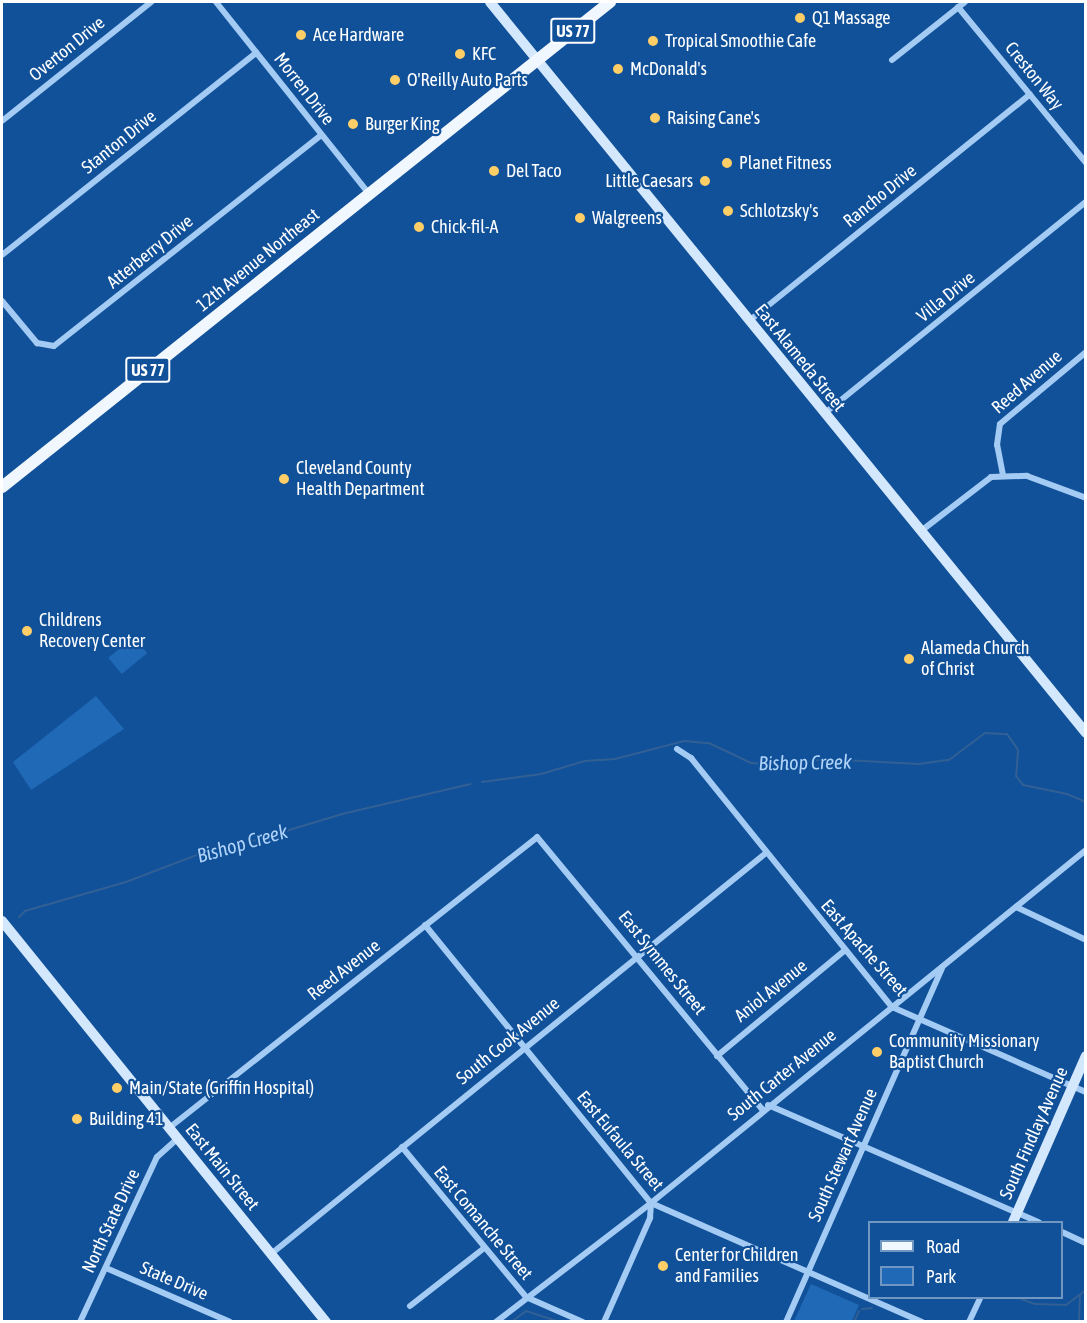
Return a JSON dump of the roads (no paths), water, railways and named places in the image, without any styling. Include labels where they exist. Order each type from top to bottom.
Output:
[{"type":"main road","name":"East Alameda Street","points":[[490,2],[920,531],[1084,728]]},
{"type":"main road","name":"US 77","points":[[537,61],[610,2]]},
{"type":"main road","name":"12th Avenue Northeast","points":[[2,487],[537,61]]},
{"type":"main road","name":"East Main Street","points":[[2,921],[326,1322]]},
{"type":"main road","name":"South Findlay Avenue","points":[[1015,1218],[1086,1056]]},
{"type":"main road","points":[[296,1285],[320,1322]]},
{"type":"street","name":"Overton Drive","points":[[2,121],[151,2]]},
{"type":"street","name":"Morren Drive","points":[[216,2],[369,195]]},
{"type":"street","points":[[892,60],[965,2]]},
{"type":"street","name":"Creston Way","points":[[958,7],[1086,163]]},
{"type":"street","name":"Stanton Drive","points":[[2,255],[256,52]]},
{"type":"street","name":"Rancho Drive","points":[[749,321],[1030,94]]},
{"type":"street","name":"Atterberry Drive","points":[[2,301],[37,343],[54,346],[321,135]]},
{"type":"street","name":"Villa Drive","points":[[825,414],[1086,202]]},
{"type":"street","name":"Reed Avenue","points":[[1003,475],[997,445],[1000,424],[1086,352]]},
{"type":"street","points":[[920,531],[981,482],[1003,475],[1031,477],[1086,498]]},
{"type":"street","name":"East Apache Street","points":[[677,749],[691,758],[844,951],[892,1007],[919,1021],[1086,1092]]},
{"type":"street","name":"Reed Avenue","points":[[169,1128],[537,837]]},
{"type":"street","name":"East Symmes Street","points":[[537,837],[717,1056],[765,1107],[864,1146],[1015,1218],[1034,1221]]},
{"type":"street","name":"South Carter Avenue","points":[[496,1322],[651,1203],[765,1107],[943,967],[1086,850]]},
{"type":"street","name":"South Cook Avenue","points":[[271,1254],[523,1047],[766,853]]},
{"type":"street","points":[[1016,907],[1086,940]]},
{"type":"street","name":"East Eufaula Street","points":[[425,925],[651,1203],[868,1299]]},
{"type":"street","name":"Aniol Avenue","points":[[717,1056],[844,951]]},
{"type":"street","name":"South Stewart Avenue","points":[[786,1322],[943,967]]},
{"type":"street","name":"North State Drive","points":[[80,1322],[157,1157],[177,1139]]},
{"type":"street","name":"East Comanche Street","points":[[402,1147],[483,1249],[526,1297],[583,1322]]},
{"type":"street","points":[[604,1322],[650,1218],[651,1203]]},
{"type":"street","points":[[1063,1232],[1086,1243]]},
{"type":"street","points":[[410,1306],[483,1249]]},
{"type":"street","name":"State Drive","points":[[106,1268],[230,1322]]},
{"type":"street","name":"East Eufaula Street","points":[[868,1299],[922,1322]]},
{"type":"street","points":[[969,1322],[980,1299]]},
{"type":"waterway","name":"Bishop Creek","points":[[482,782],[541,774],[585,761],[615,759],[684,741],[709,743],[751,763],[781,765],[825,759],[919,764],[949,760],[985,733],[1007,734],[1018,750],[1016,776],[1023,785],[1067,794],[1086,802]]},
{"type":"waterway","name":"Bishop Creek","points":[[19,917],[25,911],[126,882],[202,853],[213,853],[342,814],[471,784]]},
{"type":"waterway","points":[[1022,1299],[1035,1304],[1066,1305],[1086,1290]]},
{"type":"waterway","points":[[1079,1322],[1080,1295]]},
{"type":"waterway","points":[[862,1309],[872,1308]]},
{"type":"waterway","points":[[511,1322],[526,1311],[560,1322]]},
{"type":"waterway","points":[[854,1322],[859,1311]]},
{"type":"place","name":"Q1 Massage","points":[[800,18]]},
{"type":"place","name":"Ace Hardware","points":[[301,35]]},
{"type":"place","name":"Tropical Smoothie Cafe","points":[[653,41]]},
{"type":"place","name":"KFC","points":[[460,54]]},
{"type":"place","name":"McDonald's","points":[[618,69]]},
{"type":"place","name":"O'Reilly Auto Parts","points":[[395,80]]},
{"type":"place","name":"Raising Cane's","points":[[655,118]]},
{"type":"place","name":"Burger King","points":[[353,124]]},
{"type":"place","name":"Planet Fitness","points":[[727,163]]},
{"type":"place","name":"Del Taco","points":[[494,171]]},
{"type":"place","name":"Little Caesars","points":[[705,181]]},
{"type":"place","name":"Schlotzsky's","points":[[728,211]]},
{"type":"place","name":"Walgreens","points":[[580,218]]},
{"type":"place","name":"Chick-fil-A","points":[[419,227]]},
{"type":"place","name":"Cleveland County Health Department","points":[[284,479]]},
{"type":"place","name":"Childrens Recovery Center","points":[[27,631]]},
{"type":"place","name":"Alameda Church of Christ","points":[[909,659]]},
{"type":"place","name":"Community Missionary Baptist Church","points":[[877,1052]]},
{"type":"place","name":"Main/State (Griffin Hospital)","points":[[117,1088]]},
{"type":"place","name":"Building 41","points":[[77,1119]]},
{"type":"place","name":"Center for Children and Families","points":[[663,1266]]}]
